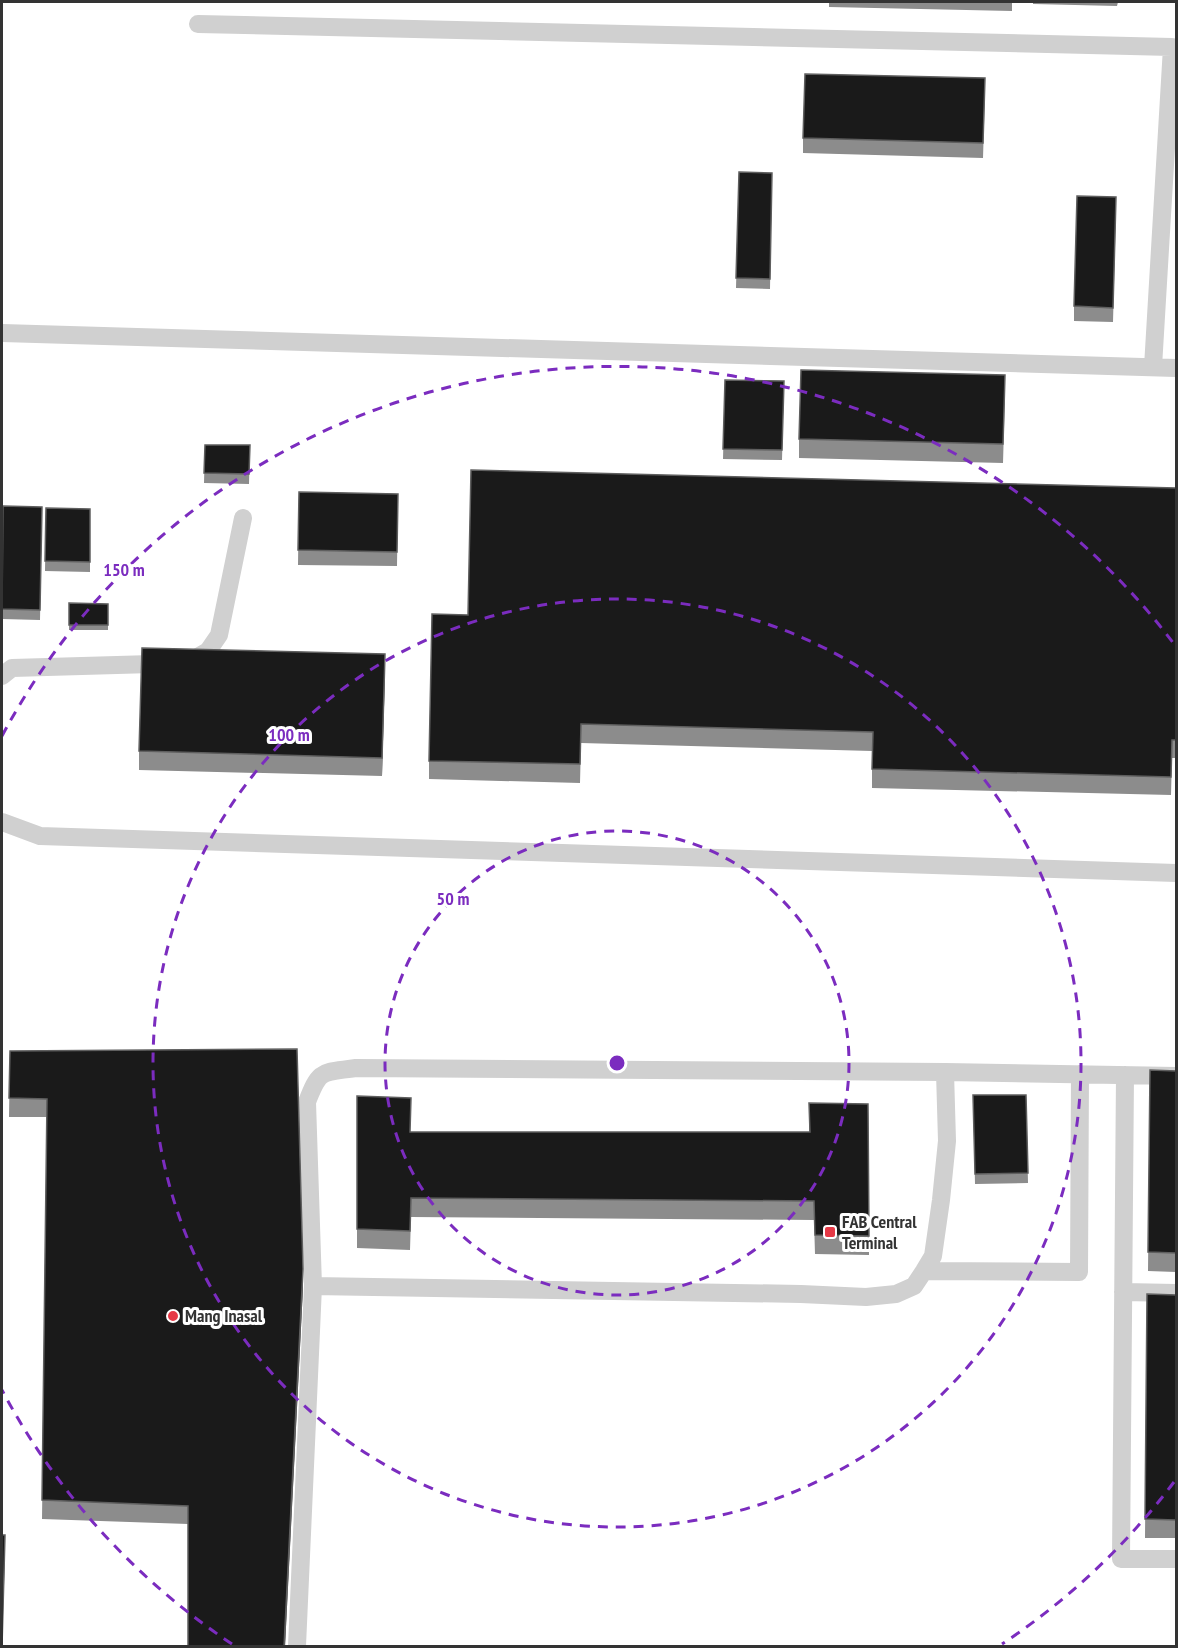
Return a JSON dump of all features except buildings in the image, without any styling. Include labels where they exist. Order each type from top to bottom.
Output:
[{"type":"lane","points":[[198,24],[1174,47],[1153,367]]},
{"type":"lane","points":[[2,333],[1176,368]]},
{"type":"lane","points":[[2,676],[12,668],[187,663],[208,651],[219,635],[243,518]]},
{"type":"lane","points":[[2,822],[40,836],[1176,873]]},
{"type":"lane","points":[[297,1647],[313,1286],[307,1102],[315,1080],[324,1072],[356,1068],[1176,1076]]},
{"type":"lane","points":[[313,1286],[866,1297],[896,1294],[914,1286],[933,1256],[947,1141],[945,1072]]},
{"type":"lane","points":[[924,1271],[1079,1272],[1080,1074]]},
{"type":"lane","points":[[1125,1075],[1122,1559],[1176,1559]]},
{"type":"lane","points":[[1124,1292],[1176,1293]]},
{"type":"place","name":"FAB Central Terminal","points":[[830,1232]]},
{"type":"place","name":"Mang Inasal","points":[[173,1316]]}]
